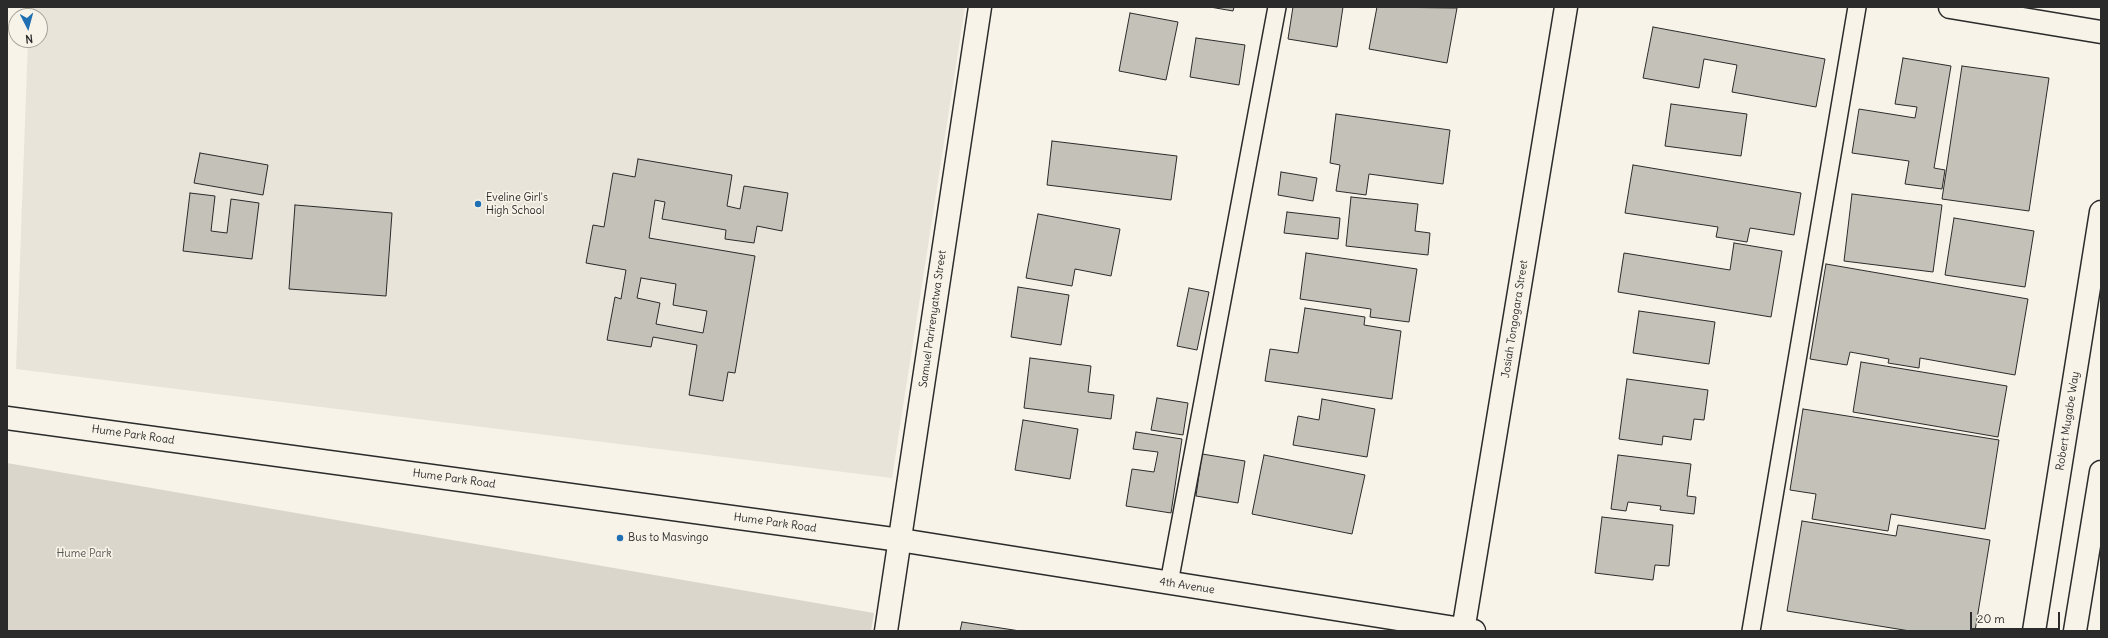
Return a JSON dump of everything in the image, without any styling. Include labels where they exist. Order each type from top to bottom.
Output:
[{"type":"street","name":"Samuel Parirenyatwa Street","points":[[886,631],[980,7]]},
{"type":"street","name":"Josiah Tongogara Street","points":[[1467,630],[1566,7]]},
{"type":"street","points":[[1950,7],[2101,32]]},
{"type":"street","name":"Robert Mugabe Way","points":[[2034,631],[2101,212]]},
{"type":"street","name":"Hume Park Road","points":[[7,418],[900,540]]},
{"type":"street","points":[[2075,631],[2101,472]]},
{"type":"street","name":"4th Avenue","points":[[900,540],[1467,630]]},
{"type":"lane","points":[[1170,583],[1277,7]]},
{"type":"lane","points":[[1751,631],[1857,7]]},
{"type":"shaded area","name":"Eveline Girl's High School","points":[[965,7],[892,478],[16,369],[28,48],[48,48],[48,8],[29,8]]},
{"type":"green space","name":"Hume Park","points":[[7,463],[874,613],[871,631],[7,631]]},
{"type":"building","points":[[1210,7],[1234,7],[1233,11]]},
{"type":"building","points":[[1293,7],[1343,7],[1337,47],[1288,39]]},
{"type":"building","points":[[1377,7],[1457,8],[1447,63],[1369,49]]},
{"type":"building","points":[[1130,13],[1178,22],[1166,80],[1119,71]]},
{"type":"building","points":[[1653,27],[1825,59],[1816,107],[1732,92],[1737,65],[1704,59],[1699,88],[1643,78]]},
{"type":"building","points":[[1196,38],[1245,45],[1239,85],[1190,77]]},
{"type":"building","points":[[1903,58],[1951,66],[1934,168],[1945,170],[1942,189],[1905,184],[1909,161],[1852,153],[1859,109],[1915,118],[1917,107],[1895,104]]},
{"type":"building","points":[[1962,66],[2049,78],[2029,211],[1942,199]]},
{"type":"building","points":[[1671,104],[1747,114],[1741,156],[1665,146]]},
{"type":"building","points":[[1336,114],[1450,130],[1443,184],[1369,174],[1366,195],[1336,191],[1340,165],[1330,163]]},
{"type":"building","points":[[1052,141],[1177,156],[1171,200],[1047,185]]},
{"type":"building","points":[[200,153],[268,165],[263,195],[194,183]]},
{"type":"building","points":[[638,159],[732,175],[727,206],[740,209],[744,186],[788,193],[782,231],[757,226],[754,243],[725,239],[726,230],[662,219],[665,202],[655,200],[649,238],[755,256],[735,373],[728,372],[723,401],[689,395],[697,345],[653,337],[651,347],[607,340],[615,297],[621,299],[626,270],[586,263],[593,225],[604,227],[613,173],[635,177]],"holes":[[[641,278],[676,284],[673,305],[707,311],[703,333],[656,324],[660,303],[637,298]]]},
{"type":"building","points":[[1633,165],[1801,193],[1794,235],[1750,228],[1747,242],[1716,237],[1718,227],[1625,213]]},
{"type":"building","points":[[1281,172],[1317,178],[1313,201],[1278,195]]},
{"type":"building","points":[[190,193],[215,196],[211,231],[227,233],[231,199],[259,203],[252,259],[183,251]]},
{"type":"building","points":[[1852,194],[1942,205],[1933,272],[1844,261]]},
{"type":"building","points":[[1351,197],[1418,204],[1415,231],[1430,233],[1428,255],[1346,246]]},
{"type":"building","points":[[295,205],[392,213],[386,296],[289,289]]},
{"type":"building","points":[[1287,212],[1340,218],[1338,239],[1284,233]]},
{"type":"building","points":[[1038,214],[1120,229],[1111,276],[1075,269],[1072,286],[1026,278]]},
{"type":"building","points":[[1954,218],[2034,231],[2025,287],[1945,275]]},
{"type":"building","points":[[1734,243],[1782,251],[1771,317],[1618,292],[1624,253],[1730,270]]},
{"type":"building","points":[[1306,253],[1417,269],[1409,322],[1370,317],[1371,309],[1300,299]]},
{"type":"building","points":[[1826,264],[2028,299],[2015,375],[1920,358],[1919,368],[1888,363],[1889,359],[1850,352],[1847,365],[1810,359]]},
{"type":"building","points":[[1018,287],[1069,295],[1061,345],[1011,337]]},
{"type":"building","points":[[1189,288],[1209,292],[1197,350],[1177,346]]},
{"type":"building","points":[[1305,308],[1365,317],[1364,325],[1401,331],[1392,399],[1265,381],[1270,349],[1298,353]]},
{"type":"building","points":[[1639,311],[1715,322],[1709,364],[1633,353]]},
{"type":"building","points":[[1030,358],[1091,366],[1088,392],[1114,395],[1111,419],[1024,408]]},
{"type":"building","points":[[1861,362],[2007,386],[1998,437],[1853,412]]},
{"type":"building","points":[[1627,379],[1708,390],[1704,420],[1694,419],[1691,440],[1663,436],[1662,445],[1619,439]]},
{"type":"building","points":[[1157,398],[1188,403],[1183,435],[1151,430]]},
{"type":"building","points":[[1322,399],[1375,409],[1367,457],[1293,445],[1298,416],[1319,420]]},
{"type":"building","points":[[1803,409],[1999,440],[1985,529],[1891,514],[1888,531],[1812,519],[1816,494],[1790,490]]},
{"type":"building","points":[[1023,420],[1078,429],[1070,479],[1015,470]]},
{"type":"building","points":[[1136,432],[1182,439],[1171,513],[1126,506],[1132,469],[1154,472],[1158,452],[1133,449]]},
{"type":"building","points":[[1202,454],[1245,461],[1238,503],[1196,496]]},
{"type":"building","points":[[1264,455],[1365,475],[1352,534],[1252,514]]},
{"type":"building","points":[[1618,455],[1691,464],[1687,496],[1696,497],[1694,514],[1660,510],[1661,506],[1628,502],[1626,511],[1611,509]]},
{"type":"building","points":[[1602,517],[1673,525],[1669,566],[1655,565],[1653,580],[1595,573]]},
{"type":"building","points":[[1802,521],[1896,536],[1898,525],[1990,540],[1975,631],[1910,631],[1787,611]]},
{"type":"building","points":[[962,622],[1020,631],[960,631]]},
{"type":"place","name":"Eveline Girl's High School","points":[[478,204]]},
{"type":"place","name":"Bus to Masvingo","points":[[620,538]]}]
